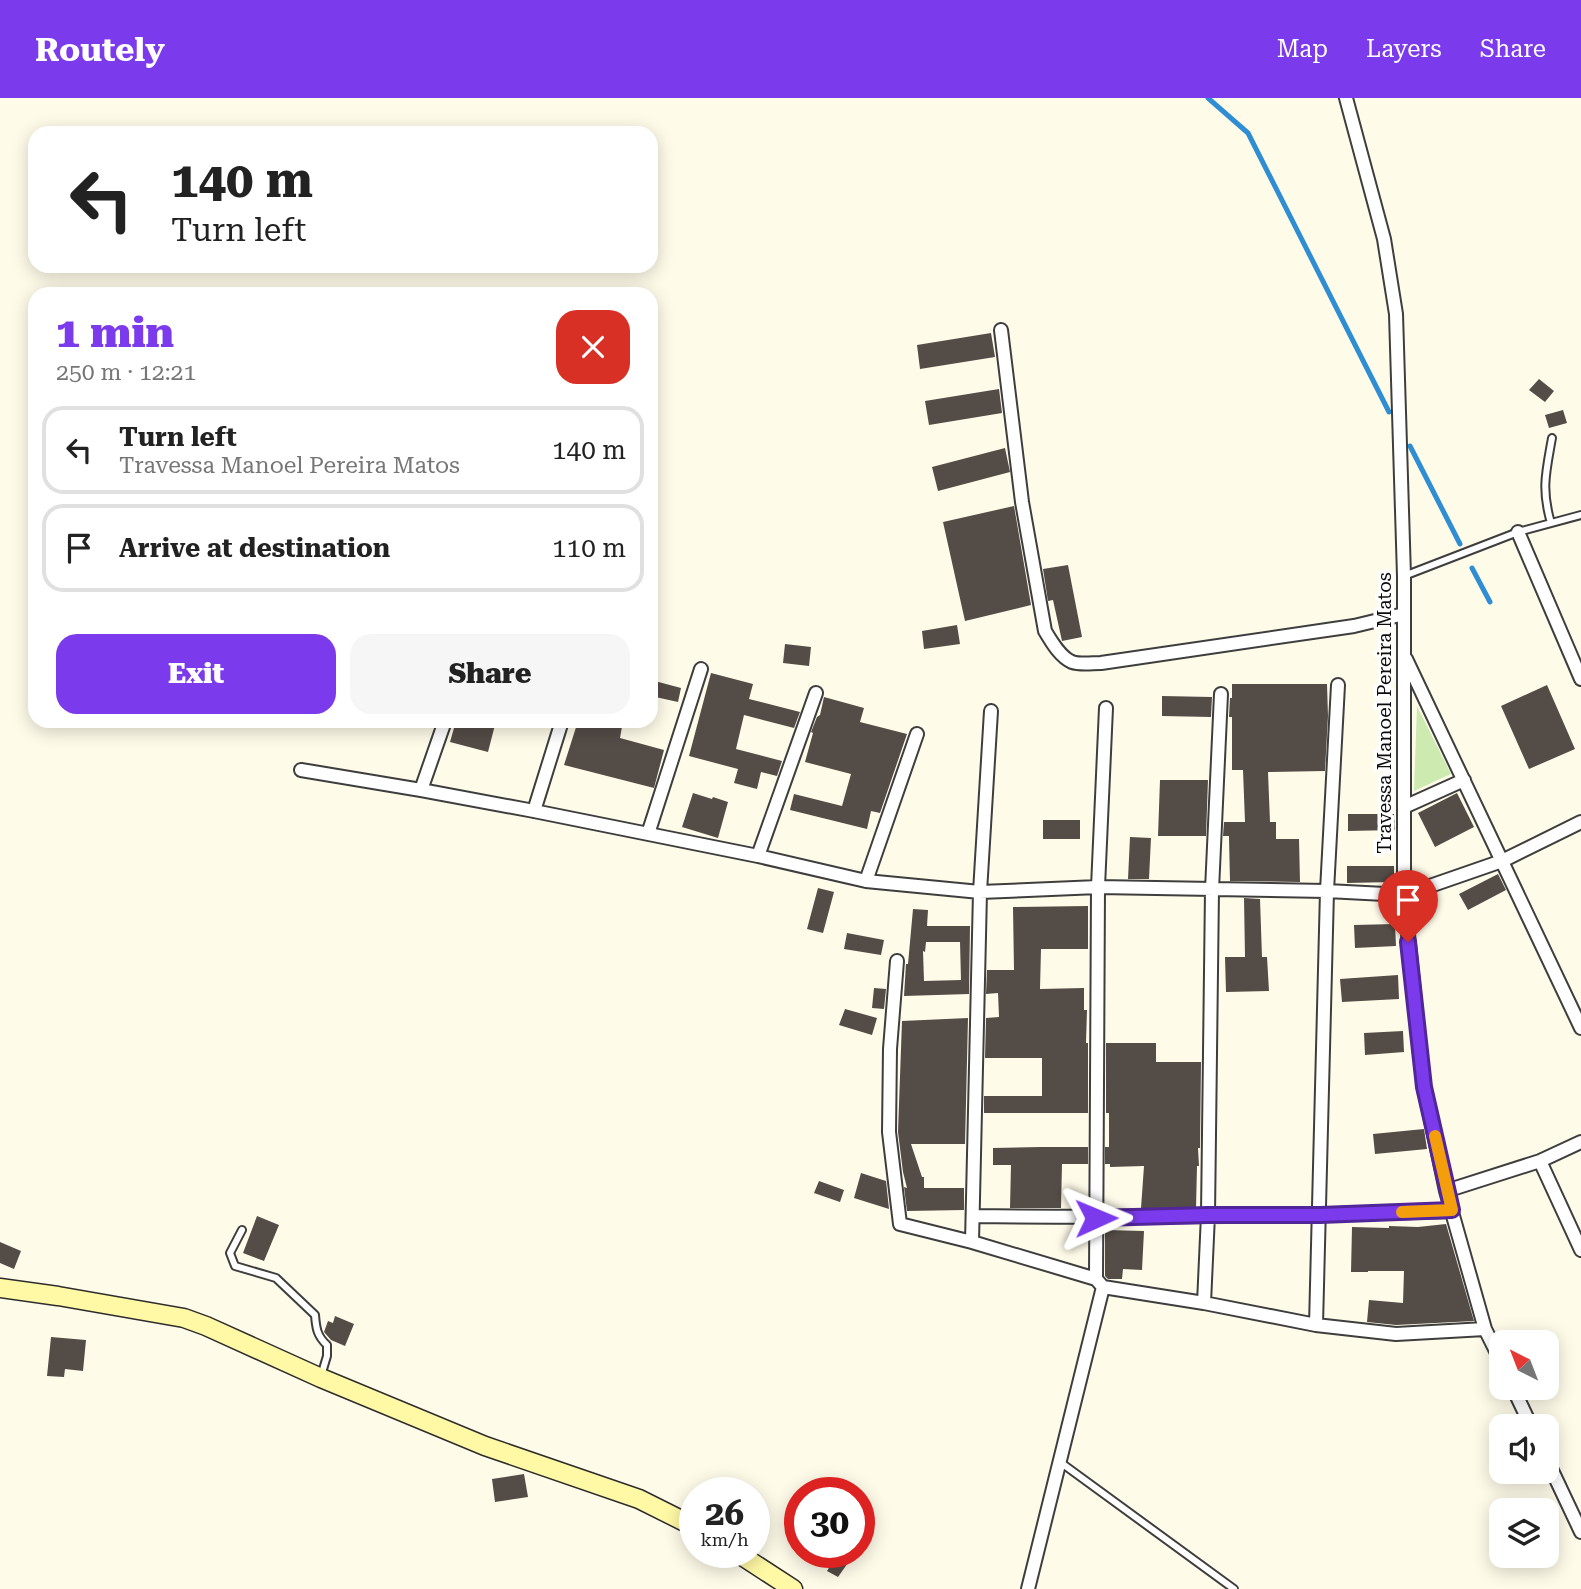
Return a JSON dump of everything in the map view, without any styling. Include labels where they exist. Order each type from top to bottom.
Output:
[{"type":"street","name":"Travessa Manoel Pereira Matos","points":[[1346,98],[1384,239],[1396,314],[1404,576],[1404,895],[1424,1087],[1446,1191],[1489,1337]]},
{"type":"street","points":[[1001,330],[1022,502],[1045,631],[1068,660],[1074,663],[1101,663],[1354,626],[1404,614]]},
{"type":"street","points":[[1518,532],[1581,679]]},
{"type":"street","points":[[1404,653],[1581,1028]]},
{"type":"street","points":[[648,834],[701,669]]},
{"type":"street","points":[[1316,1325],[1327,891],[1338,685]]},
{"type":"street","points":[[758,856],[816,693]]},
{"type":"street","points":[[1205,1303],[1212,890],[1221,694]]},
{"type":"street","points":[[1027,1589],[1100,1283],[1096,1218],[1098,887],[1106,708]]},
{"type":"street","points":[[972,1242],[980,892],[991,711]]},
{"type":"street","points":[[421,790],[443,728]]},
{"type":"street","points":[[534,811],[560,728]]},
{"type":"street","points":[[866,881],[917,734]]},
{"type":"street","points":[[301,770],[534,811],[758,856],[866,881],[980,892],[1098,887],[1404,895],[1502,861],[1581,822]]},
{"type":"street","points":[[1404,807],[1464,780]]},
{"type":"street","points":[[897,961],[890,1049],[889,1132],[900,1224],[972,1242],[1100,1283],[1316,1325],[1395,1334],[1485,1329]]},
{"type":"street","points":[[1446,1191],[1539,1161],[1581,1142]]},
{"type":"street","points":[[1539,1161],[1581,1250]]},
{"type":"street","points":[[972,1216],[1096,1218],[1452,1210]]},
{"type":"street","points":[[0,1288],[184,1318],[485,1446],[639,1499],[679,1519]]},
{"type":"street","points":[[1558,1484],[1581,1532]]},
{"type":"street","points":[[761,1568],[793,1589]]},
{"type":"lane","points":[[1551,523],[1544,491],[1552,438]]},
{"type":"lane","points":[[1404,576],[1518,532],[1581,515]]},
{"type":"lane","points":[[242,1230],[230,1253],[235,1266],[276,1278],[315,1315],[317,1332],[327,1345],[321,1378]]},
{"type":"lane","points":[[1059,1461],[1234,1589]]},
{"type":"green space","points":[[1417,706],[1451,774],[1414,791]]},
{"type":"building","points":[[991,333],[995,357],[920,369],[917,345]]},
{"type":"building","points":[[1539,379],[1554,391],[1545,402],[1529,390]]},
{"type":"building","points":[[999,389],[1002,413],[929,425],[925,401]]},
{"type":"building","points":[[1563,410],[1567,423],[1549,428],[1545,415]]},
{"type":"building","points":[[1005,448],[1010,472],[938,491],[932,467]]},
{"type":"building","points":[[1014,506],[1031,605],[965,621],[943,522]]},
{"type":"building","points":[[1068,565],[1082,637],[1062,641],[1053,600],[1048,601],[1043,569]]},
{"type":"building","points":[[957,625],[960,644],[924,649],[922,631]]},
{"type":"building","points":[[785,644],[811,647],[809,666],[783,663]]},
{"type":"building","points":[[711,673],[753,684],[749,699],[800,712],[794,728],[744,715],[736,749],[782,761],[777,776],[761,772],[757,789],[734,783],[738,769],[689,756]]},
{"type":"building","points":[[658,682],[681,688],[678,702],[658,698]]},
{"type":"building","points":[[1232,684],[1327,684],[1325,771],[1268,772],[1270,822],[1276,822],[1276,839],[1299,839],[1300,882],[1230,881],[1229,836],[1223,836],[1224,822],[1245,822],[1243,770],[1232,770],[1232,717],[1229,717]]},
{"type":"building","points":[[1547,685],[1575,749],[1529,769],[1501,706]]},
{"type":"building","points":[[1162,696],[1212,697],[1211,717],[1162,716]]},
{"type":"building","points":[[824,697],[864,708],[860,722],[907,734],[880,813],[871,811],[867,829],[790,810],[794,794],[842,806],[851,774],[805,762],[813,733],[811,732],[820,715]]},
{"type":"building","points":[[454,728],[494,728],[488,752],[450,742]]},
{"type":"building","points":[[576,728],[622,728],[620,738],[664,750],[654,788],[564,765]]},
{"type":"building","points":[[1160,780],[1208,780],[1206,836],[1158,836]]},
{"type":"building","points":[[693,793],[728,802],[718,838],[682,827]]},
{"type":"building","points":[[1457,793],[1474,827],[1435,847],[1418,813]]},
{"type":"building","points":[[1348,814],[1394,814],[1395,830],[1348,831]]},
{"type":"building","points":[[1043,820],[1080,820],[1080,839],[1043,839]]},
{"type":"building","points":[[1130,837],[1151,838],[1149,879],[1128,879]]},
{"type":"building","points":[[1347,866],[1394,866],[1394,882],[1347,883]]},
{"type":"building","points":[[1498,874],[1506,890],[1468,910],[1459,894]]},
{"type":"building","points":[[818,888],[834,892],[823,933],[807,929]]},
{"type":"building","points":[[1244,898],[1260,899],[1262,957],[1267,957],[1269,991],[1226,992],[1225,957],[1245,957]]},
{"type":"building","points":[[1088,906],[1088,949],[1041,949],[1040,989],[1084,988],[1084,1010],[1087,1010],[1088,1113],[984,1113],[984,1096],[1042,1096],[1042,1058],[985,1058],[986,1018],[999,1017],[998,993],[986,994],[987,970],[1014,970],[1013,907]]},
{"type":"building","points":[[913,909],[928,910],[927,926],[970,926],[969,994],[904,996]],"holes":[[[926,942],[960,942],[961,980],[924,981],[923,951],[925,952]]]},
{"type":"building","points":[[1395,924],[1396,946],[1355,948],[1354,925]]},
{"type":"building","points":[[847,933],[884,940],[881,955],[844,949]]},
{"type":"building","points":[[1398,975],[1399,999],[1342,1002],[1340,979]]},
{"type":"building","points":[[874,988],[886,989],[884,1009],[872,1008]]},
{"type":"building","points":[[845,1009],[877,1018],[872,1035],[839,1025]]},
{"type":"building","points":[[968,1018],[965,1144],[911,1144],[924,1177],[924,1188],[964,1188],[964,1210],[907,1211],[904,1187],[907,1188],[898,1132],[902,1021]]},
{"type":"building","points":[[1403,1031],[1404,1052],[1365,1055],[1364,1033]]},
{"type":"building","points":[[1106,1043],[1156,1043],[1156,1062],[1201,1062],[1196,1208],[1141,1208],[1144,1166],[1110,1167],[1110,1164],[1105,1164],[1105,1147],[1109,1147]]},
{"type":"building","points":[[1424,1129],[1427,1149],[1375,1154],[1373,1134]]},
{"type":"building","points":[[1088,1147],[1088,1164],[1062,1164],[1061,1208],[1010,1208],[1011,1165],[993,1165],[993,1148]]},
{"type":"building","points":[[861,1173],[886,1181],[889,1209],[854,1198]]},
{"type":"building","points":[[819,1181],[844,1190],[840,1202],[814,1193]]},
{"type":"building","points":[[257,1216],[279,1225],[264,1261],[243,1253]]},
{"type":"building","points":[[1446,1224],[1474,1321],[1396,1325],[1367,1322],[1369,1300],[1403,1303],[1404,1271],[1351,1272],[1352,1227],[1389,1228]]},
{"type":"building","points":[[1105,1230],[1144,1231],[1142,1270],[1123,1269],[1122,1279],[1108,1279],[1105,1276]]},
{"type":"building","points":[[0,1242],[21,1251],[14,1269],[0,1263]]},
{"type":"building","points":[[335,1316],[354,1324],[345,1346],[331,1340],[324,1332],[328,1321],[333,1323]]},
{"type":"building","points":[[51,1337],[86,1340],[83,1371],[65,1369],[64,1377],[47,1376]]},
{"type":"building","points":[[524,1474],[528,1497],[495,1502],[492,1479]]},
{"type":"building","points":[[829,1568],[844,1568],[838,1577],[827,1571]]},
{"type":"waterway","points":[[1208,98],[1248,133],[1389,412]]},
{"type":"waterway","points":[[1410,446],[1460,544]]},
{"type":"waterway","points":[[1472,568],[1490,602]]},
{"type":"slow traffic","points":[[1402,1212],[1452,1210],[1435,1136]]},
{"type":"route","points":[[1096,1218],[1452,1210],[1424,1087],[1408,942]]}]
